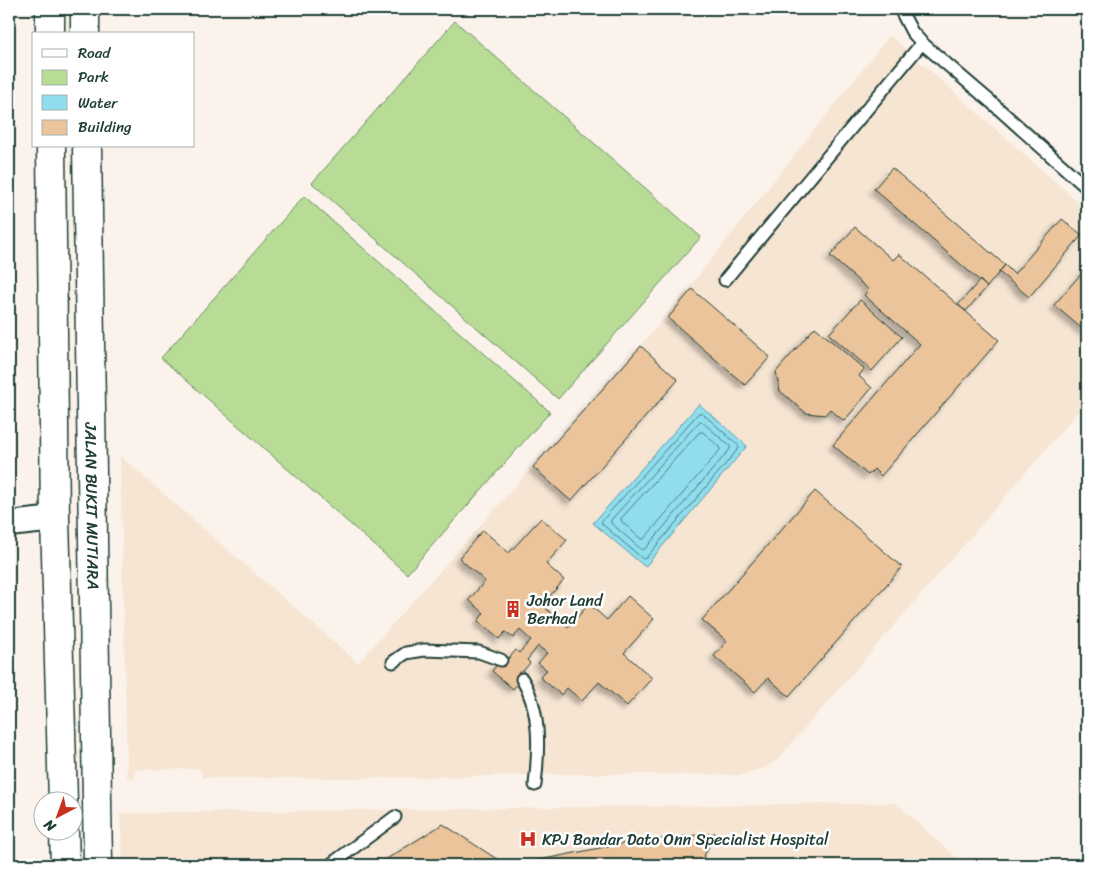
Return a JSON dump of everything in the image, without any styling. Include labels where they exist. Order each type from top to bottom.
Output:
[{"type":"street","points":[[50,9],[50,32]]},
{"type":"street","points":[[85,9],[85,32]]},
{"type":"street","points":[[51,148],[55,520],[63,792]]},
{"type":"street","name":"JALAN BUKIT MUTIARA","points":[[87,148],[98,865]]},
{"type":"street","points":[[55,520],[82,502],[92,480]]},
{"type":"street","points":[[9,524],[55,520],[73,522],[83,529],[93,545]]},
{"type":"street","points":[[64,842],[65,865]]},
{"type":"lane","points":[[900,9],[912,32],[922,43],[978,90],[1087,188]]},
{"type":"lane","points":[[725,280],[922,43]]},
{"type":"lane","points":[[393,662],[406,653],[424,650],[479,652],[501,660]]},
{"type":"lane","points":[[522,679],[529,690],[537,732],[538,758],[535,785]]},
{"type":"lane","points":[[330,865],[395,817]]},
{"type":"shaded area","points":[[890,35],[1087,210],[1087,401],[778,759],[765,768],[741,775],[569,774],[404,778],[202,778],[201,769],[135,770],[135,778],[127,778],[120,456],[358,663],[662,321]]},
{"type":"shaded area","name":"KPJ Bandar Dato Onn Specialist Hospital","points":[[896,803],[964,865],[123,865],[120,813]]},
{"type":"green space","points":[[455,21],[701,237],[558,399],[312,183]]},
{"type":"green space","points":[[304,196],[550,412],[407,574],[161,358]]},
{"type":"water","points":[[699,404],[747,446],[645,567],[593,523]]},
{"type":"building","points":[[892,168],[1005,265],[987,287],[874,189]]},
{"type":"building","points":[[1062,219],[1082,235],[1029,297],[999,272],[1005,265],[1014,274]]},
{"type":"building","points":[[855,227],[893,260],[899,254],[999,340],[881,476],[874,469],[868,475],[833,445],[920,344],[864,295],[869,290],[830,256]]},
{"type":"building","points":[[1087,267],[1087,333],[1054,305]]},
{"type":"building","points":[[980,280],[987,287],[966,311],[958,305]]},
{"type":"building","points":[[692,289],[770,357],[745,385],[668,318]]},
{"type":"building","points":[[860,300],[902,337],[872,371],[829,334]]},
{"type":"building","points":[[815,327],[864,369],[859,376],[872,388],[844,421],[830,409],[825,415],[806,413],[780,391],[776,372]]},
{"type":"building","points":[[641,346],[678,380],[571,501],[533,467]]},
{"type":"building","points":[[815,491],[902,567],[789,696],[768,678],[755,692],[714,656],[727,641],[702,620]]},
{"type":"building","name":"Johor Land Berhad","points":[[541,518],[567,540],[546,564],[564,580],[542,605],[568,628],[589,604],[607,620],[628,596],[654,619],[624,653],[652,678],[627,706],[599,682],[582,701],[567,688],[561,695],[540,677],[547,670],[538,663],[547,653],[538,646],[527,660],[530,663],[523,671],[526,674],[513,689],[492,671],[505,655],[509,658],[516,650],[519,653],[531,640],[520,630],[513,638],[505,632],[499,639],[478,621],[484,613],[469,600],[485,581],[459,558],[483,530],[509,553]]},
{"type":"building","name":"KPJ Bandar Dato Onn Specialist Hospital","points":[[443,824],[506,865],[377,865]]},
{"type":"building","name":"KPJ Bandar Dato Onn Specialist Hospital","points":[[715,833],[700,865],[514,865],[625,843]]},
{"type":"place","name":"Johor Land Berhad","points":[[513,609]]},
{"type":"place","name":"KPJ Bandar Dato Onn Specialist Hospital","points":[[528,839]]}]
